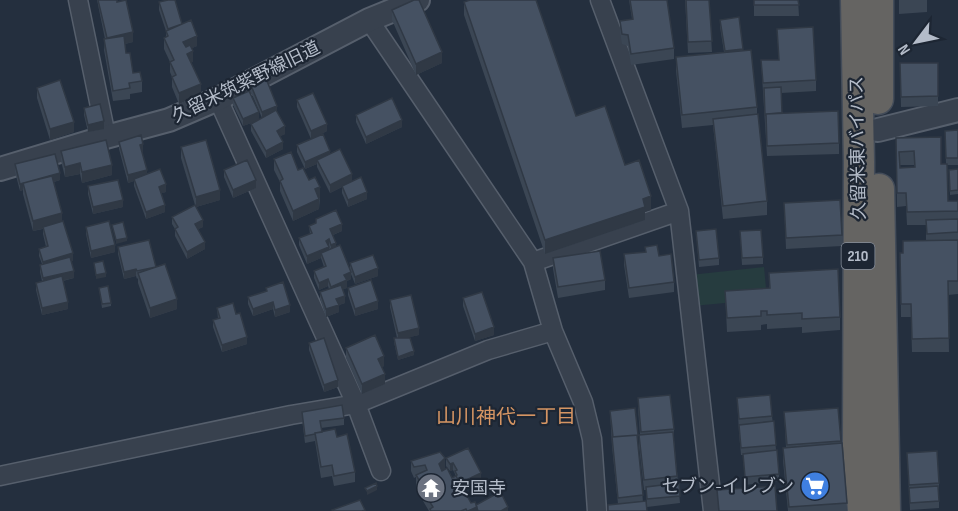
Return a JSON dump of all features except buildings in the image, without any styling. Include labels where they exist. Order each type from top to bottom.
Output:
[{"type":"highway","name":"久留米東バイパス","points":[[856,0],[859,162],[858,446],[864,511]]},
{"type":"highway","name":"久留米東バイパス","points":[[878,0],[885,511]]},
{"type":"street","points":[[78,0],[106,137]]},
{"type":"street","name":"久留米筑紫野線旧道","points":[[0,169],[169,120],[219,99],[369,20],[418,0]]},
{"type":"street","points":[[600,0],[679,211],[713,511]]},
{"type":"street","points":[[369,20],[533,262],[553,331],[583,402],[592,440],[597,511]]},
{"type":"street","points":[[219,99],[356,404],[381,471]]},
{"type":"street","points":[[878,130],[958,110]]},
{"type":"street","points":[[533,262],[679,211]]},
{"type":"street","points":[[0,476],[291,415],[356,404],[488,350],[553,331]]},
{"type":"green space","points":[[764,267],[767,299],[693,306],[690,275]]},
{"type":"place","name":"セブン-イレブン","points":[[815,486]]},
{"type":"place","name":"安国寺","points":[[431,488]]},
{"type":"district","name":"山川神代一丁目","points":[[506,417]]}]
